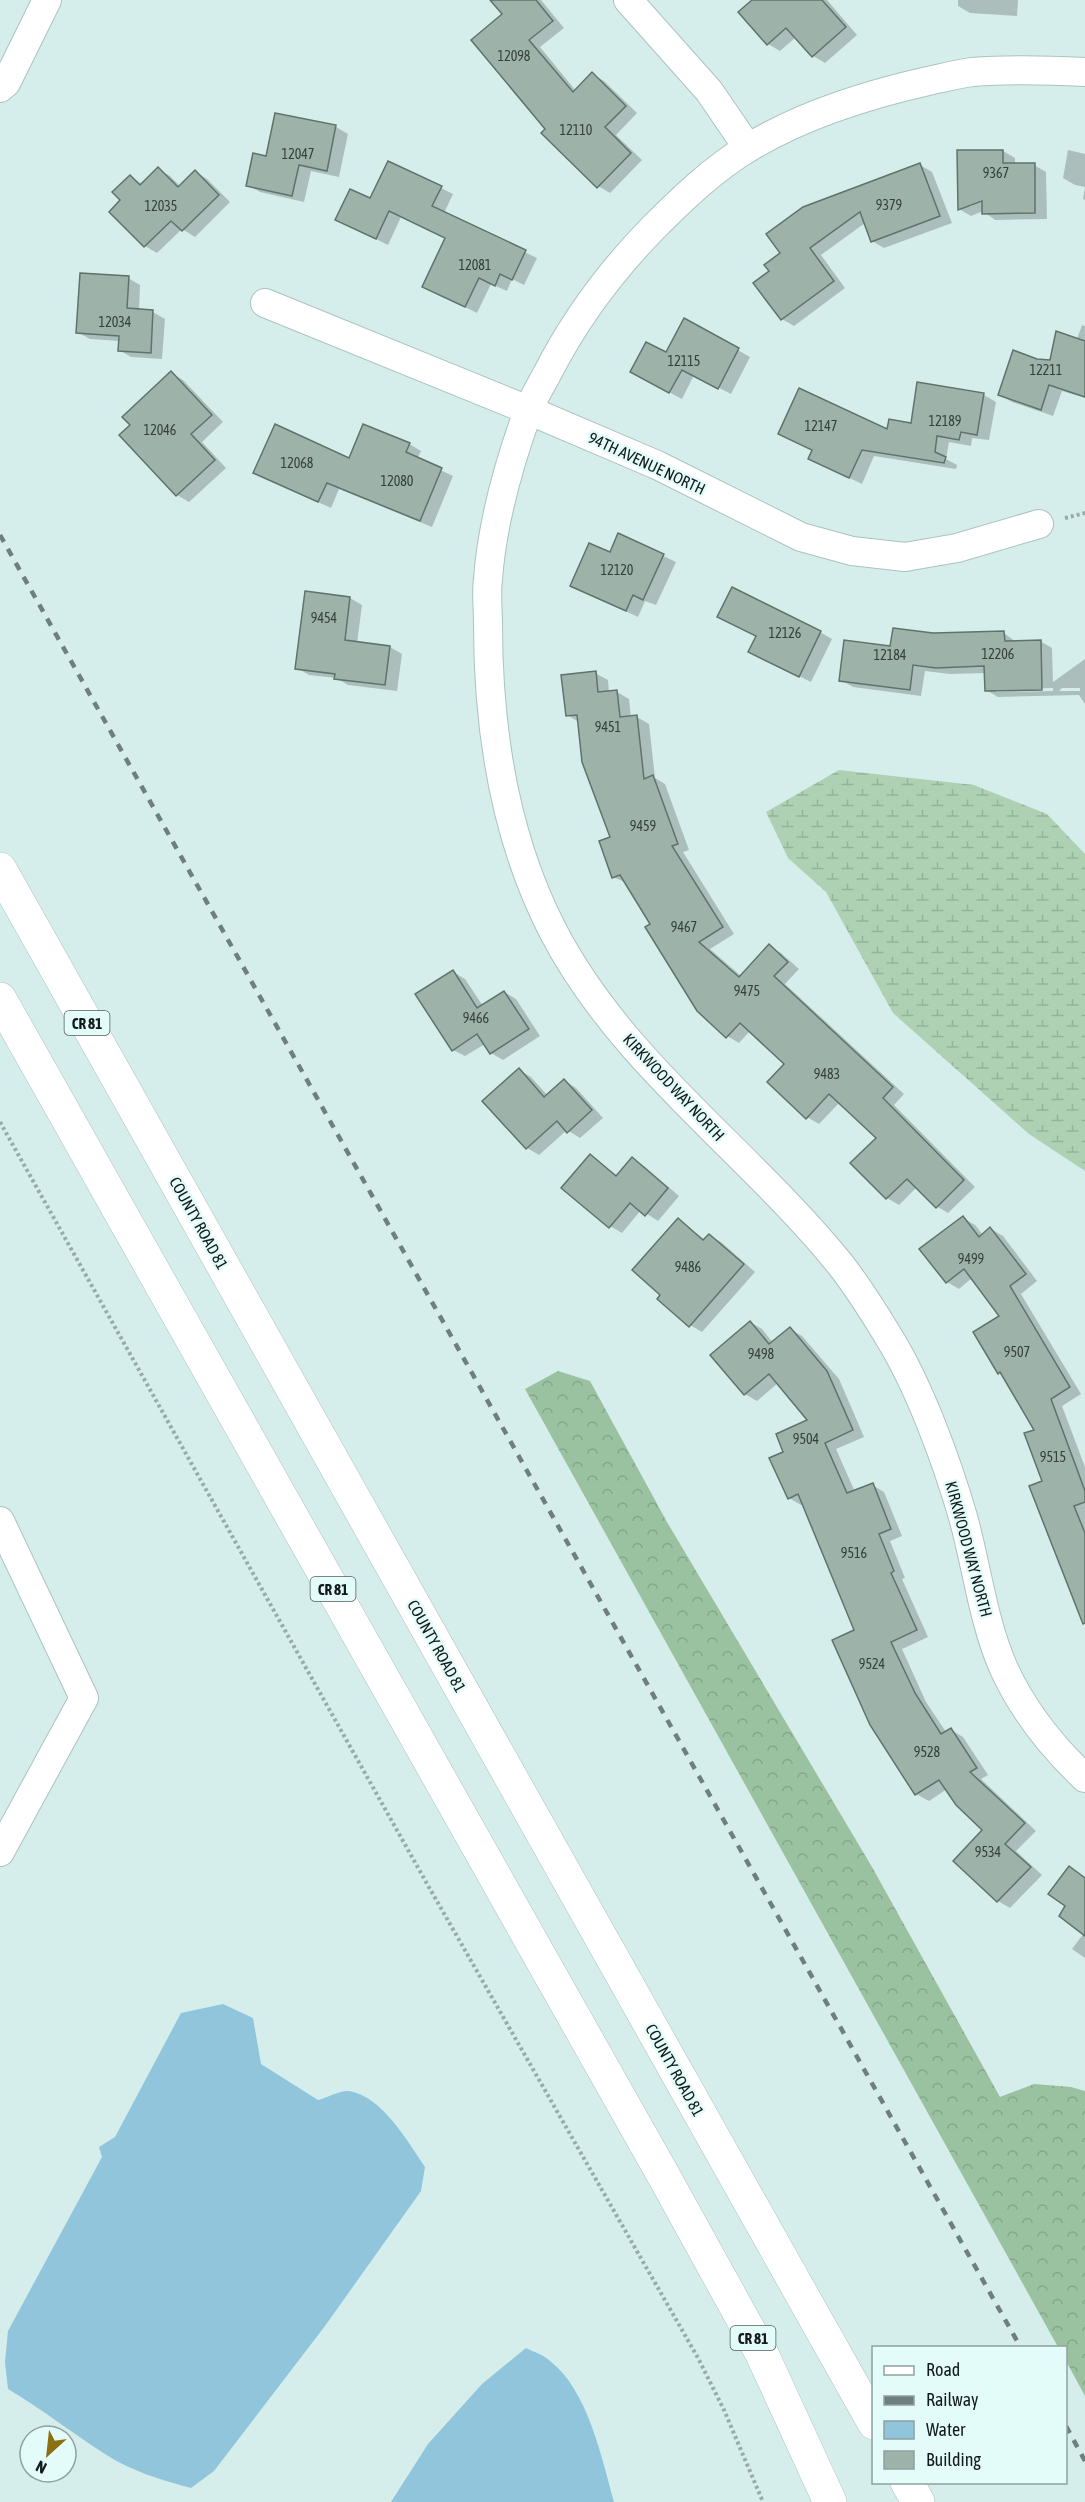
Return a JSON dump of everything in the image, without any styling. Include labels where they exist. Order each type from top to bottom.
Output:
[{"type":"highway","name":"COUNTY ROAD 81","points":[[0,869],[872,2421]]},
{"type":"highway","name":"CR 81","points":[[0,999],[672,2190],[762,2354],[830,2502]]},
{"type":"highway","points":[[908,2484],[918,2502]]},
{"type":"street","points":[[0,88],[6,82],[47,0]]},
{"type":"street","points":[[628,0],[709,91],[748,148]]},
{"type":"street","name":"KIRKWOOD WAY NORTH","points":[[1085,72],[1046,70],[968,72],[889,90],[812,116],[748,148],[709,176],[677,204],[622,260],[579,318],[528,410],[498,513],[488,578],[488,668],[497,761],[519,849],[554,931],[603,1009],[662,1079],[782,1199],[843,1267],[893,1343],[931,1425],[962,1513],[984,1607],[1004,1668],[1028,1712],[1068,1762],[1085,1778]]},
{"type":"street","name":"94TH AVENUE NORTH","points":[[265,303],[657,465],[801,537],[852,551],[905,557],[957,548],[1039,524]]},
{"type":"street","points":[[0,1521],[84,1698],[0,1852]]},
{"type":"path","points":[[0,1122],[426,1882],[698,2358],[724,2410],[763,2502]]},
{"type":"green space","points":[[839,770],[974,785],[1047,814],[1085,854],[1085,1171],[1029,1134],[893,1013],[826,892],[788,858],[766,812]]},
{"type":"green space","points":[[558,1371],[590,1381],[667,1522],[872,1867],[1000,2097],[1034,2084],[1071,2087],[1085,2091],[1085,2396],[1067,2363],[1067,2346],[1057,2346],[525,1389]]},
{"type":"water","points":[[223,2004],[253,2018],[261,2064],[318,2100],[349,2091],[372,2101],[402,2133],[425,2167],[421,2191],[325,2326],[214,2471],[191,2488],[146,2474],[115,2460],[78,2436],[78,2424],[61,2424],[8,2389],[5,2362],[8,2331],[102,2157],[99,2147],[115,2137],[181,2013]]},
{"type":"water","points":[[526,2348],[548,2359],[574,2389],[592,2426],[614,2502],[391,2502],[428,2444],[482,2384]]},
{"type":"building","points":[[490,0],[536,0],[553,21],[529,40],[573,92],[592,72],[626,106],[605,127],[631,153],[597,188],[541,133],[545,129],[471,40],[502,14]]},
{"type":"building","points":[[752,0],[822,0],[846,27],[812,57],[786,28],[767,45],[738,12]]},
{"type":"building","points":[[275,113],[336,125],[327,171],[299,165],[292,196],[246,186],[253,153],[266,156]]},
{"type":"building","points":[[957,150],[1003,150],[1003,163],[1035,163],[1035,213],[982,214],[982,201],[958,210]]},
{"type":"building","points":[[388,161],[442,186],[432,206],[526,250],[512,280],[500,274],[495,286],[479,278],[465,307],[422,287],[445,238],[389,211],[376,239],[335,220],[350,189],[370,198]]},
{"type":"building","points":[[920,163],[940,216],[871,242],[860,212],[810,248],[834,281],[781,320],[753,283],[769,271],[764,265],[780,253],[766,234],[803,207]]},
{"type":"building","points":[[158,167],[178,187],[195,170],[219,195],[182,231],[171,221],[144,247],[109,212],[120,200],[112,192],[130,175],[140,185]]},
{"type":"building","points":[[80,273],[129,276],[127,308],[153,310],[151,353],[118,351],[119,336],[76,333]]},
{"type":"building","points":[[684,318],[739,348],[718,389],[682,370],[669,393],[630,372],[646,342],[666,352]]},
{"type":"building","points":[[1056,331],[1085,341],[1085,397],[1049,385],[1041,410],[998,395],[1013,350],[1037,359],[1050,360]]},
{"type":"building","points":[[171,371],[212,415],[191,434],[215,460],[176,496],[119,435],[130,425],[122,417]]},
{"type":"building","points":[[917,382],[984,393],[977,435],[961,432],[959,440],[937,436],[935,452],[946,457],[944,463],[862,450],[849,478],[808,459],[812,450],[778,434],[799,388],[887,429],[889,419],[911,423]]},
{"type":"building","points":[[275,424],[349,458],[363,424],[410,443],[406,452],[442,468],[420,521],[327,483],[318,502],[253,473]]},
{"type":"building","points":[[618,533],[664,554],[643,600],[633,595],[626,611],[570,586],[589,543],[610,552]]},
{"type":"building","points":[[732,587],[821,631],[799,677],[748,652],[756,636],[717,617]]},
{"type":"building","points":[[305,591],[350,597],[345,640],[390,646],[385,685],[334,679],[335,674],[295,669]]},
{"type":"building","points":[[893,628],[933,633],[1004,631],[1005,641],[1041,640],[1042,690],[985,691],[984,666],[936,668],[913,665],[910,690],[839,681],[844,640],[890,646]]},
{"type":"building","points":[[596,671],[598,692],[617,690],[620,717],[637,715],[644,779],[653,775],[678,844],[672,846],[723,927],[699,942],[739,977],[769,944],[788,962],[774,976],[893,1087],[883,1098],[964,1180],[936,1208],[907,1179],[886,1199],[850,1163],[876,1138],[829,1094],[806,1119],[767,1082],[784,1064],[740,1023],[726,1038],[697,1011],[645,927],[650,924],[620,875],[612,878],[599,841],[610,837],[582,762],[577,715],[566,716],[561,675]]},
{"type":"building","points":[[453,970],[477,1008],[504,991],[529,1029],[490,1054],[477,1034],[452,1051],[415,994]]},
{"type":"building","points":[[519,1068],[544,1097],[564,1079],[592,1110],[567,1133],[557,1121],[526,1149],[482,1101]]},
{"type":"building","points":[[590,1154],[616,1176],[632,1157],[668,1188],[645,1216],[630,1203],[609,1228],[561,1188]]},
{"type":"building","points":[[963,1216],[979,1237],[990,1227],[1026,1274],[1010,1286],[1070,1387],[1051,1399],[1085,1491],[1085,1502],[1074,1506],[1085,1533],[1085,1623],[1083,1624],[1029,1486],[1042,1481],[1024,1433],[1034,1430],[973,1332],[999,1316],[964,1269],[946,1283],[919,1249]]},
{"type":"building","points":[[678,1218],[703,1240],[709,1234],[744,1264],[689,1327],[657,1299],[660,1295],[632,1270]]},
{"type":"building","points":[[750,1321],[769,1344],[790,1327],[827,1371],[853,1430],[825,1443],[847,1493],[873,1483],[891,1529],[879,1534],[894,1571],[891,1573],[917,1630],[891,1642],[915,1693],[941,1734],[951,1728],[977,1768],[970,1772],[1025,1823],[1005,1844],[1031,1867],[997,1902],[953,1861],[982,1830],[956,1805],[939,1780],[915,1795],[870,1725],[832,1640],[854,1630],[798,1494],[788,1499],[769,1458],[783,1452],[776,1434],[807,1420],[769,1374],[744,1395],[710,1355]]},
{"type":"building","points":[[1069,1866],[1085,1878],[1085,1936],[1059,1916],[1065,1906],[1048,1894]]},
{"type":"railway","points":[[0,535],[1020,2346]]},
{"type":"railway","points":[[1067,2428],[1085,2461]]}]
